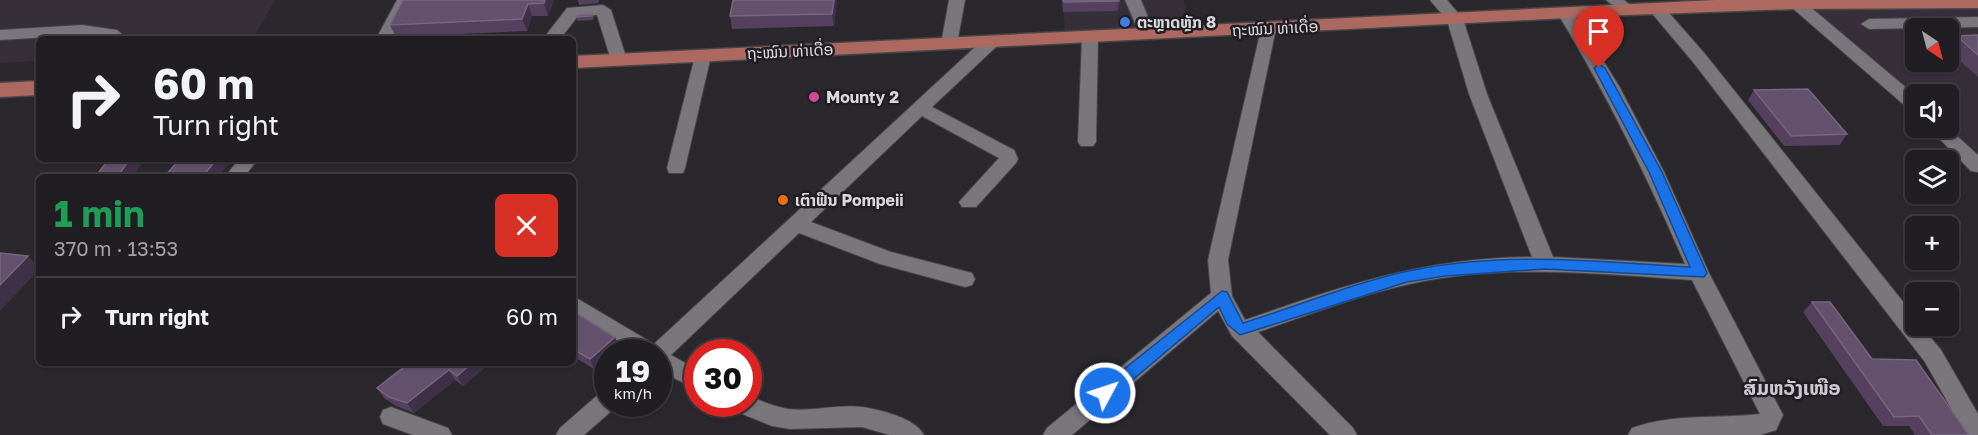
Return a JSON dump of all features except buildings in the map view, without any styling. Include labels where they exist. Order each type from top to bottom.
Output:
[{"type":"main road","name":"ຖະໝົນ ທ່າເດື່ອ","points":[[576,62],[1455,19],[1560,9],[1637,5],[1978,2]]},
{"type":"main road","points":[[0,90],[36,88]]},
{"type":"street","points":[[386,36],[405,0]]},
{"type":"street","points":[[949,44],[957,0]]},
{"type":"street","points":[[1133,0],[1147,34]]},
{"type":"street","points":[[1438,0],[1455,19],[1478,94],[1545,264]]},
{"type":"street","points":[[1796,3],[1905,97]]},
{"type":"street","points":[[1637,5],[1700,58],[1933,356],[1978,435]]},
{"type":"street","points":[[1560,9],[1611,86],[1655,172],[1699,273],[1772,414],[1768,423],[1745,430],[1725,424],[1640,435]]},
{"type":"street","points":[[553,36],[573,11],[603,10],[619,60]]},
{"type":"street","points":[[1869,24],[1978,22]]},
{"type":"street","points":[[1268,28],[1218,260],[1222,296],[1232,320],[1240,330],[1346,435]]},
{"type":"street","points":[[0,35],[92,30],[112,32],[116,36]]},
{"type":"street","points":[[1088,142],[1090,37]]},
{"type":"street","points":[[672,343],[992,41]]},
{"type":"street","points":[[1959,42],[1978,41]]},
{"type":"street","points":[[676,168],[703,56]]},
{"type":"street","points":[[921,108],[1007,154],[1009,159],[969,202]]},
{"type":"street","points":[[1949,138],[1978,166]]},
{"type":"street","points":[[236,174],[246,162]]},
{"type":"street","points":[[797,225],[887,259],[965,279]]},
{"type":"street","points":[[1240,330],[1407,277],[1497,265],[1545,264],[1699,273]]},
{"type":"street","points":[[1055,435],[1222,296]]},
{"type":"street","points":[[576,306],[628,339]]},
{"type":"street","points":[[568,435],[594,412]]},
{"type":"street","points":[[762,412],[790,419],[862,417],[903,429],[912,435]]},
{"type":"street","points":[[391,417],[440,435]]},
{"type":"shaded area","points":[[0,0],[275,0],[255,36],[36,36],[36,61],[0,63]]},
{"type":"shaded area","name":"ຕະຫຼາດຫຼັກ 8","points":[[1062,0],[1184,0],[1188,32],[1066,38]]},
{"type":"shaded area","points":[[1978,0],[1978,157],[1956,138],[1959,138],[1959,84],[1905,84],[1905,93],[1801,3]]},
{"type":"place","name":"ຕະຫຼາດຫຼັກ 8","points":[[1125,22]]},
{"type":"place","name":"Mounty 2","points":[[814,97]]},
{"type":"place","name":"ເຕົາຟືນ Pompeii","points":[[783,200]]},
{"type":"district","name":"ສົມຫວັງເໜືອ","points":[[1792,387]]},
{"type":"route","points":[[1105,393],[1222,296],[1232,320],[1240,330],[1407,277],[1445,270],[1497,265],[1545,264],[1699,273],[1655,172],[1611,86],[1599,68]]}]
